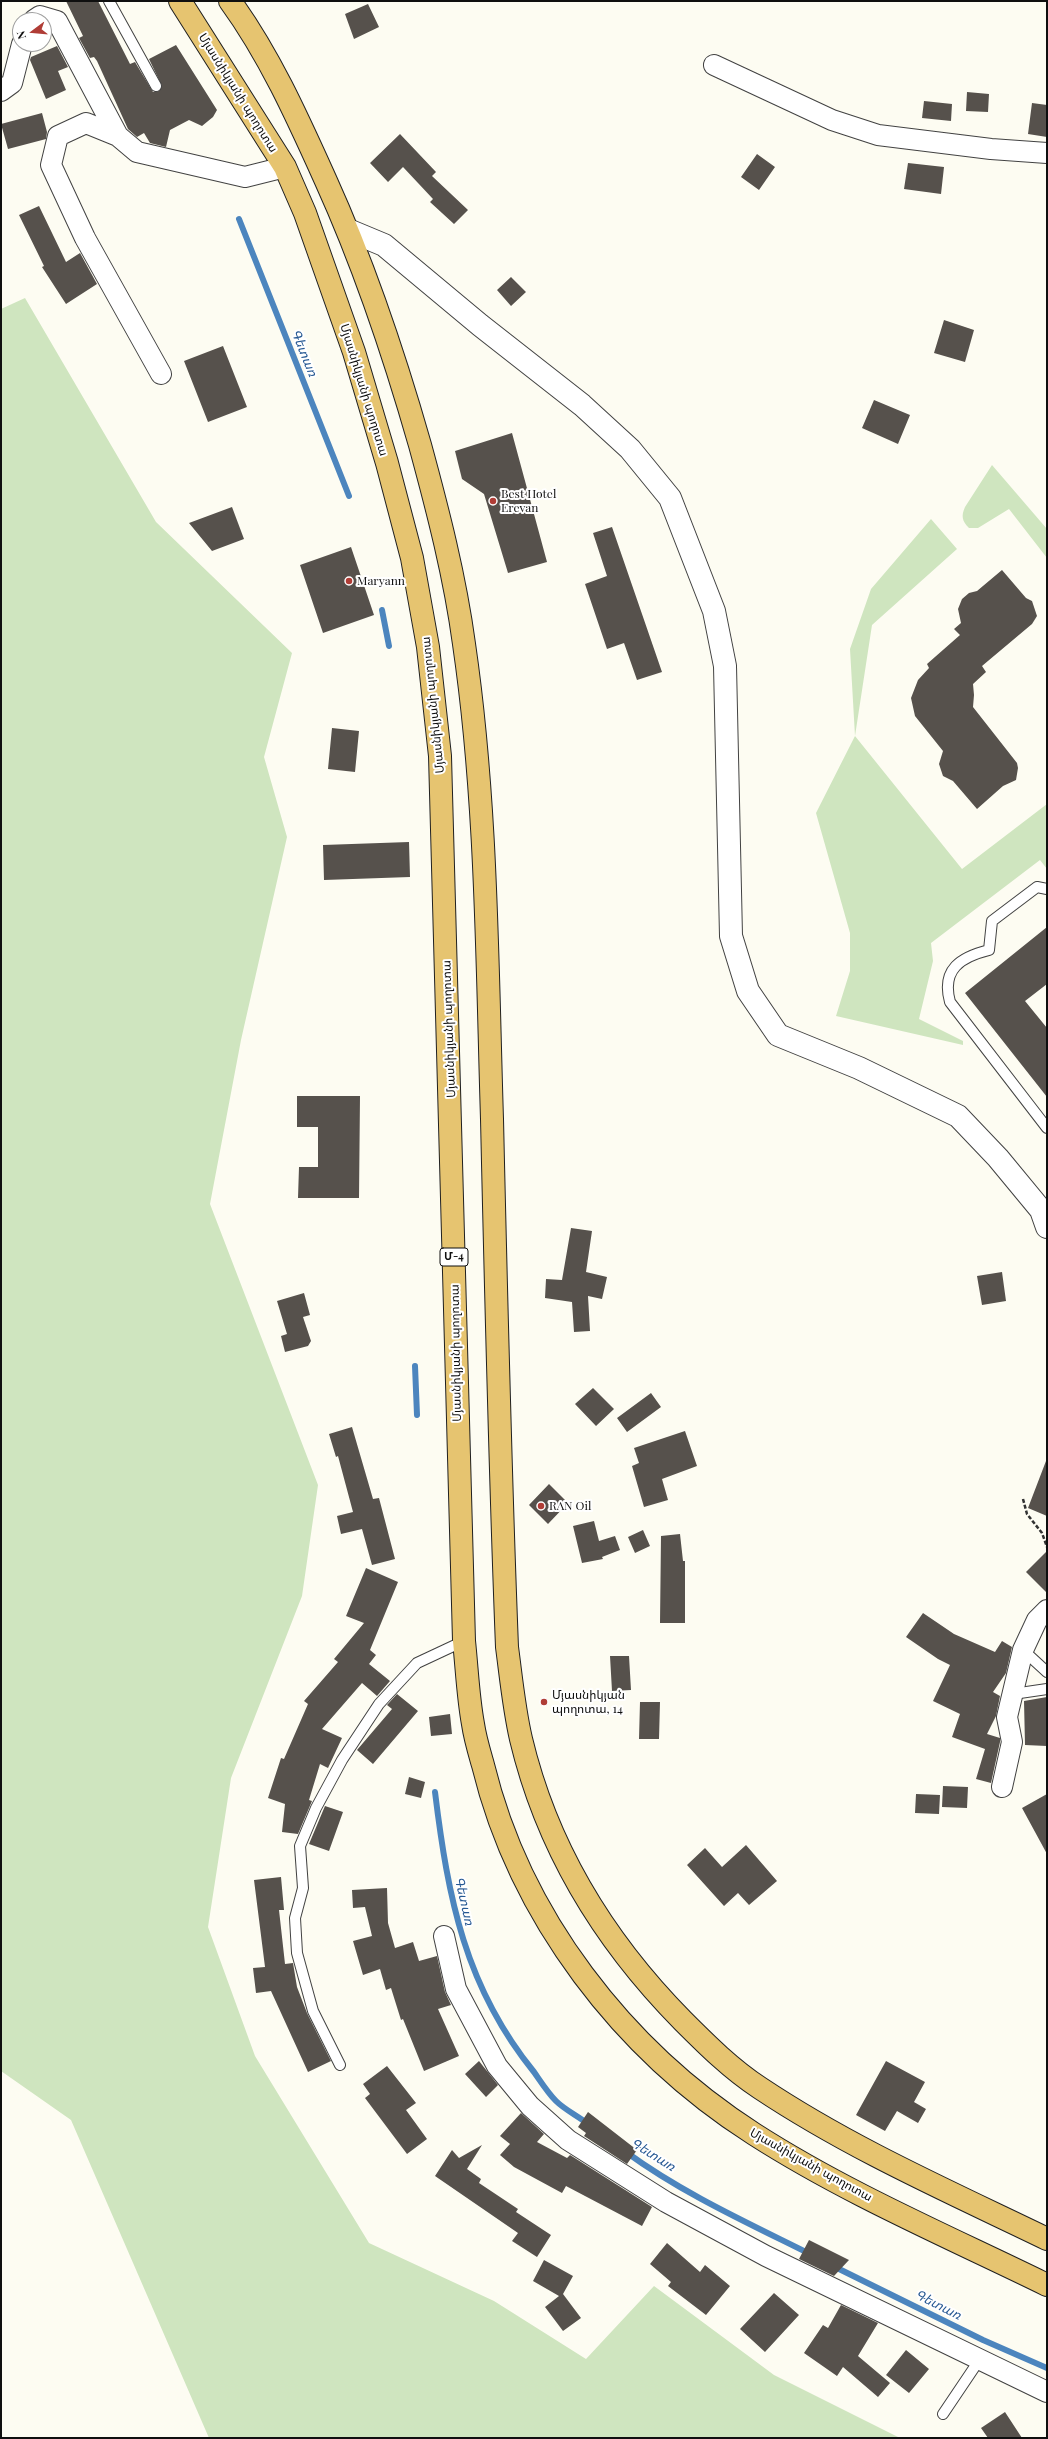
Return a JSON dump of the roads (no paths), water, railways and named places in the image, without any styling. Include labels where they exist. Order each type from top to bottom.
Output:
[{"type":"highway","name":"Մյասնիկյանի պողոտա","points":[[180,1],[285,167],[305,213],[354,352],[369,404],[412,558],[428,647],[440,764],[464,1641],[473,1726],[489,1791],[500,1826],[516,1863],[550,1929],[598,1994],[654,2056],[691,2088],[753,2133],[850,2188],[1047,2285]]},
{"type":"highway","points":[[230,1],[246,23],[292,107],[348,230],[369,281],[396,363],[423,456],[448,551],[467,665],[476,739],[486,889],[507,1647],[521,1739],[535,1786],[558,1847],[590,1906],[616,1944],[661,1999],[716,2054],[759,2087],[851,2142],[1047,2239]]},
{"type":"street","points":[[52,20],[57,21],[118,136]]},
{"type":"street","points":[[1,91],[12,83],[20,52]]},
{"type":"street","points":[[714,65],[832,120],[878,135],[991,149],[1047,153]]},
{"type":"street","points":[[161,374],[85,238],[51,165],[58,136],[86,123],[118,136],[136,152],[245,177],[285,167]]},
{"type":"street","points":[[348,230],[384,245],[480,325],[582,405],[630,449],[670,498],[714,611],[726,666],[731,936],[748,991],[778,1035],[860,1068],[958,1116],[998,1158],[1041,1210],[1047,1227]]},
{"type":"street","points":[[1002,1787],[1012,1742],[1007,1717],[1023,1650],[1037,1620],[1047,1610]]},
{"type":"street","points":[[444,1936],[456,1989],[497,2066],[530,2106],[568,2140],[666,2202],[759,2252],[1047,2392]]},
{"type":"lane","points":[[109,1],[156,86]]},
{"type":"lane","points":[[1047,889],[1036,887],[992,921],[989,950],[970,955],[960,960],[948,980],[947,991],[950,1002],[1047,1128]]},
{"type":"lane","points":[[340,2065],[314,2011],[297,1953],[295,1918],[303,1888],[300,1846],[316,1808],[342,1760],[379,1704],[417,1663],[464,1641]]},
{"type":"lane","points":[[1023,1650],[1047,1672]]},
{"type":"lane","points":[[1013,1694],[1047,1689]]},
{"type":"lane","points":[[943,2414],[980,2359]]},
{"type":"waterway","name":"Գետառ","points":[[239,219],[349,496]]},
{"type":"waterway","name":"Գետառ","points":[[382,610],[389,646]]},
{"type":"waterway","name":"Գետառ","points":[[415,1366],[417,1415]]},
{"type":"waterway","name":"Գետառ","points":[[435,1792],[446,1869],[454,1905],[476,1974],[491,2007],[510,2040],[547,2091],[567,2110],[588,2124]]},
{"type":"waterway","name":"Գետառ","points":[[626,2152],[647,2167],[692,2194],[810,2254]]},
{"type":"waterway","name":"Գետառ","points":[[833,2266],[983,2340],[1047,2368]]},
{"type":"place","name":"Best Hotel Erevan","points":[[493,501]]},
{"type":"place","name":"Maryann","points":[[349,581]]},
{"type":"place","name":"RAN Oil","points":[[541,1506]]},
{"type":"place","name":"Մյասնիկյան պողոտա, 14","points":[[544,1702]]}]
